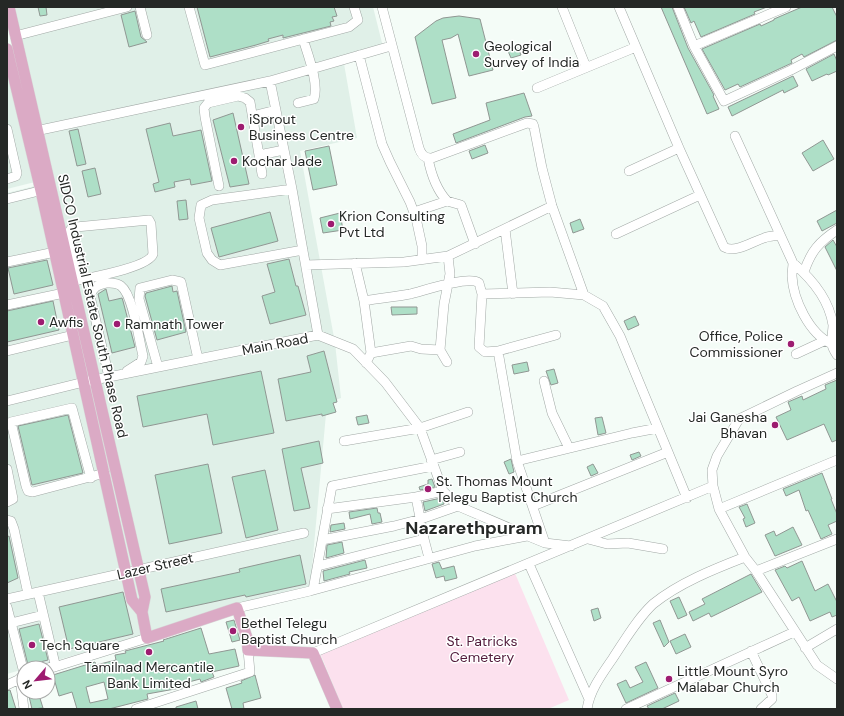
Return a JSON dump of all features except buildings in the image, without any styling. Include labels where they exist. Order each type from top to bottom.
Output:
[{"type":"main road","name":"SIDCO Industrial Estate South Phase Road","points":[[9,7],[46,190],[55,252],[73,335],[89,381],[145,597],[142,612],[147,638]]},
{"type":"main road","name":"SIDCO Industrial Estate South Phase Road","points":[[7,49],[33,131]]},
{"type":"main road","name":"SIDCO Industrial Estate South Phase Road","points":[[46,190],[75,281],[89,381],[105,473],[132,600],[142,612]]},
{"type":"main road","points":[[147,638],[238,608],[248,638],[248,650],[313,653],[337,709]]},
{"type":"street","points":[[15,36],[127,7]]},
{"type":"street","points":[[140,7],[147,36]]},
{"type":"street","points":[[189,7],[205,65],[349,27],[358,20],[354,7]]},
{"type":"street","points":[[382,7],[419,148],[421,153],[428,158],[434,181],[447,201]]},
{"type":"street","points":[[562,7],[586,67]]},
{"type":"street","points":[[620,7],[679,148],[722,243],[728,250],[736,249],[765,237],[780,235]]},
{"type":"street","points":[[678,7],[694,46],[724,101],[791,70],[837,46]]},
{"type":"street","points":[[694,46],[786,7]]},
{"type":"street","points":[[298,103],[314,99],[315,88],[312,68],[303,39]]},
{"type":"street","points":[[33,131],[270,81],[392,46]]},
{"type":"street","points":[[537,88],[636,48]]},
{"type":"street","points":[[359,55],[382,144],[414,212],[422,246],[422,259]]},
{"type":"street","points":[[270,81],[292,189],[318,335]]},
{"type":"street","points":[[219,186],[205,117],[204,108],[208,103],[238,96],[245,98],[250,102],[262,174]]},
{"type":"street","points":[[253,116],[276,110]]},
{"type":"street","points":[[428,158],[432,158],[529,122],[534,127],[542,168],[552,206],[584,295]]},
{"type":"street","points":[[7,129],[18,173],[16,176],[7,179]]},
{"type":"street","points":[[735,136],[793,263],[804,272],[817,287],[830,312],[833,325],[833,336],[828,342],[796,354]]},
{"type":"street","points":[[629,171],[679,148]]},
{"type":"street","points":[[259,155],[284,150]]},
{"type":"street","points":[[292,189],[212,200],[201,205],[199,218],[207,253],[212,260],[220,265],[303,250]]},
{"type":"street","points":[[7,199],[46,190]]},
{"type":"street","points":[[616,234],[700,195]]},
{"type":"street","points":[[414,212],[447,201],[462,205],[475,244]]},
{"type":"street","points":[[306,264],[404,262],[448,256],[552,206]]},
{"type":"street","points":[[149,220],[151,224],[152,258],[132,267],[75,281],[68,234],[71,229],[76,227],[149,220]]},
{"type":"street","points":[[505,229],[513,294]]},
{"type":"street","points":[[804,272],[809,258],[816,247],[837,230]]},
{"type":"street","points":[[7,262],[55,252]]},
{"type":"street","points":[[447,362],[440,350],[444,304],[450,274],[448,256]]},
{"type":"street","points":[[355,263],[364,301],[371,353],[366,363]]},
{"type":"street","points":[[793,263],[792,276],[798,301],[814,331],[819,337],[828,342],[837,355]]},
{"type":"street","points":[[158,367],[139,299],[139,294],[140,288],[172,280],[181,282],[198,359]]},
{"type":"street","points":[[364,301],[412,294],[448,284],[477,281],[482,294],[479,347],[485,352],[498,351],[556,335]]},
{"type":"street","points":[[109,377],[90,296],[92,289],[98,285],[113,282],[120,285],[129,296],[143,356],[141,362],[128,370],[125,374]]},
{"type":"street","points":[[482,294],[550,292],[584,295],[603,306],[620,336],[687,498]]},
{"type":"street","points":[[7,305],[64,293]]},
{"type":"street","points":[[7,351],[73,335]]},
{"type":"street","name":"Main Road","points":[[7,402],[89,381],[318,335],[353,350],[385,382],[420,428],[443,491],[458,506],[545,543],[571,546]]},
{"type":"street","points":[[371,353],[411,346],[421,349],[440,350]]},
{"type":"street","points":[[498,351],[517,461],[545,543]]},
{"type":"street","points":[[836,677],[817,665],[794,632],[756,571],[745,557],[719,509],[712,486],[712,470],[717,456],[739,419],[837,373]]},
{"type":"street","points":[[544,381],[552,414],[569,448]]},
{"type":"street","points":[[90,478],[72,408],[11,422],[28,491],[33,492],[90,478],[105,473]]},
{"type":"street","points":[[344,441],[420,428],[468,412]]},
{"type":"street","points":[[517,461],[658,428]]},
{"type":"street","points":[[313,590],[332,486],[432,463],[460,452]]},
{"type":"street","points":[[533,506],[668,452]]},
{"type":"street","points":[[719,509],[837,460]]},
{"type":"street","points":[[7,469],[13,499],[7,502]]},
{"type":"street","points":[[313,653],[687,498],[712,486]]},
{"type":"street","points":[[327,509],[416,497],[443,491]]},
{"type":"street","points":[[416,497],[429,558]]},
{"type":"street","points":[[322,540],[394,526],[421,519],[458,506]]},
{"type":"street","points":[[7,520],[11,521],[33,593],[43,615],[54,660]]},
{"type":"street","name":"Lazer Street","points":[[7,599],[304,533]]},
{"type":"street","points":[[238,608],[313,590],[475,546],[528,536]]},
{"type":"street","points":[[588,538],[607,544],[628,543],[664,549]]},
{"type":"street","points":[[318,566],[424,539]]},
{"type":"street","points":[[756,571],[837,539]]},
{"type":"street","points":[[588,709],[589,699],[593,688],[640,619],[653,604],[701,574],[745,557]]},
{"type":"street","points":[[529,564],[589,699]]},
{"type":"street","points":[[7,607],[20,660]]},
{"type":"street","points":[[11,623],[43,615]]},
{"type":"street","points":[[805,648],[837,629]]},
{"type":"street","points":[[626,709],[637,707],[794,632]]},
{"type":"street","points":[[56,666],[147,638]]},
{"type":"street","points":[[136,709],[153,706],[250,672],[248,650]]},
{"type":"street","points":[[751,652],[772,695],[772,699],[761,709]]},
{"type":"street","points":[[7,685],[16,680]]},
{"type":"shaded area","points":[[7,7],[373,7],[384,51],[343,58],[357,138],[300,151],[335,343],[341,398],[327,403],[310,589],[56,660],[16,660],[16,671],[7,674],[7,193],[43,184]]},
{"type":"shaded area","points":[[7,40],[39,181],[7,189]]},
{"type":"green space","name":"St. Patricks Cemetery","points":[[514,571],[569,700],[548,709],[343,709],[320,653]]},
{"type":"place","name":"Geological Survey of India","points":[[476,54]]},
{"type":"place","name":"iSprout Business Centre","points":[[241,127]]},
{"type":"place","name":"Kochar Jade","points":[[234,161]]},
{"type":"place","name":"Krion Consulting Pvt Ltd","points":[[331,224]]},
{"type":"place","name":"Awfis","points":[[41,322]]},
{"type":"place","name":"Ramnath Tower","points":[[117,324]]},
{"type":"place","name":"Office, Police Commissioner","points":[[791,344]]},
{"type":"place","name":"Jai Ganesha Bhavan","points":[[775,425]]},
{"type":"place","name":"St. Thomas Mount Telegu Baptist Church","points":[[428,489]]},
{"type":"place","name":"Bethel Telegu Baptist Church","points":[[233,631]]},
{"type":"place","name":"Tech Square","points":[[32,645]]},
{"type":"place","name":"Tamilnad Mercantile Bank Limited","points":[[149,652]]},
{"type":"place","name":"Little Mount Syro Malabar Church","points":[[669,679]]},
{"type":"district","name":"Nazarethpuram","points":[[474,528]]}]
